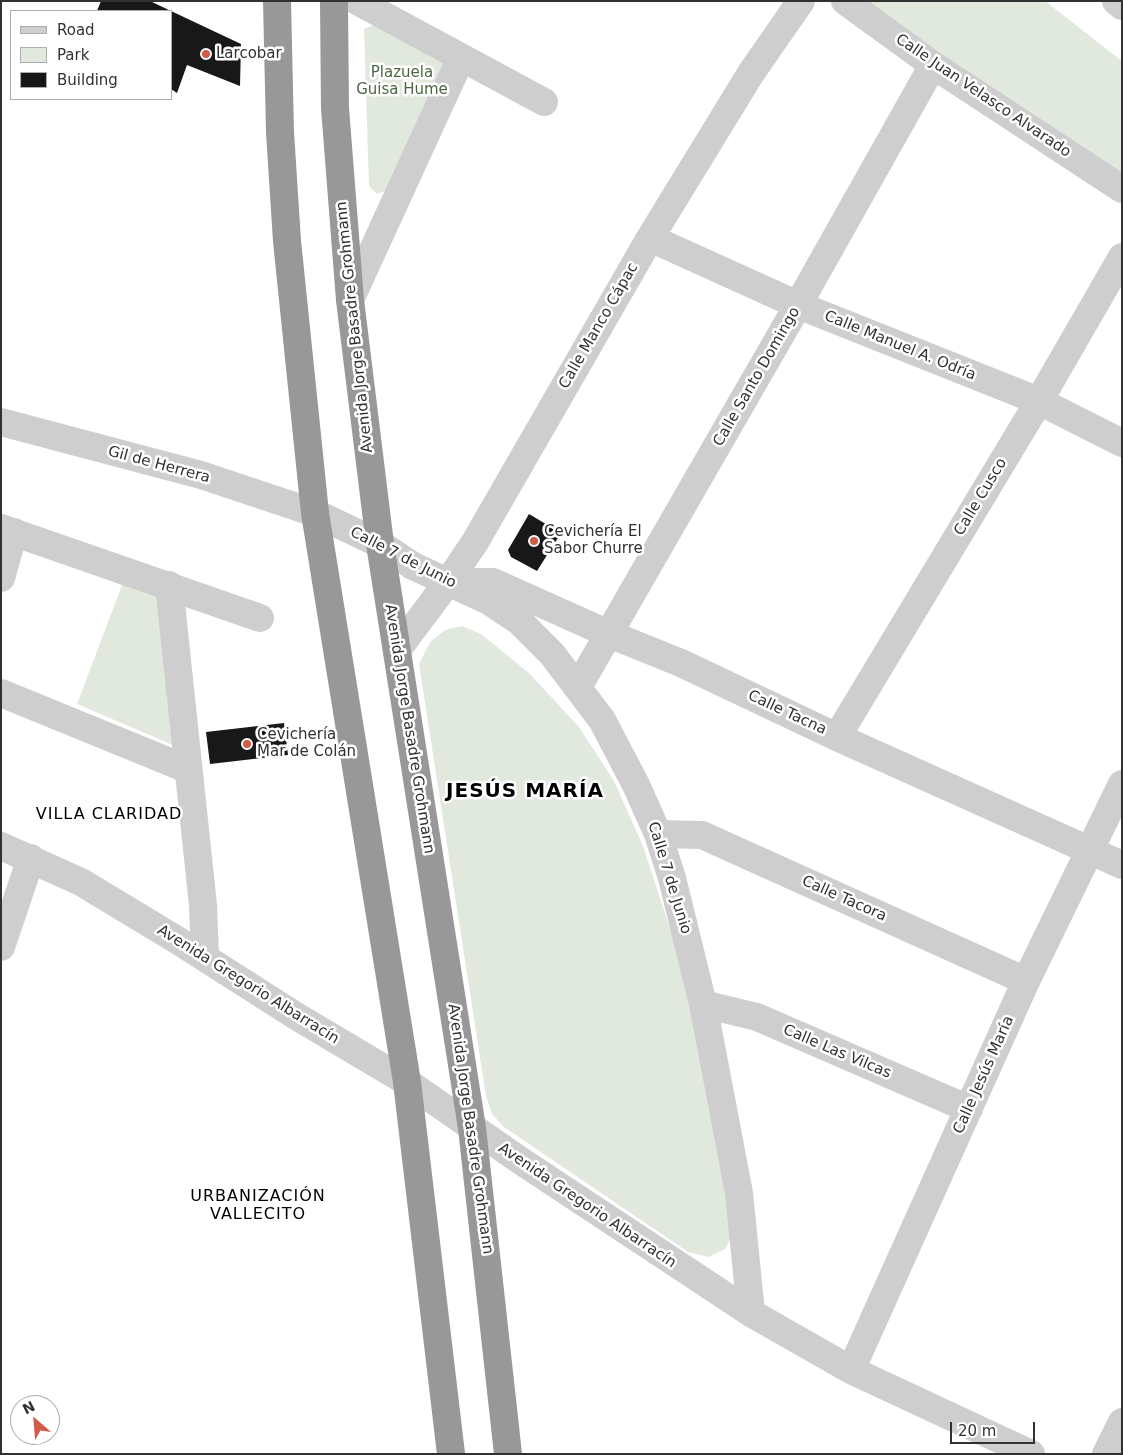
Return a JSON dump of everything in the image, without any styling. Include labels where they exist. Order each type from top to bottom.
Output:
[{"type":"highway","points":[[277,1],[280,132],[287,241],[315,513],[407,1082],[451,1454]]},
{"type":"highway","name":"Avenida Jorge Basadre Grohmann","points":[[334,1],[335,108],[350,300],[380,544],[472,1128],[508,1454]]},
{"type":"street","points":[[358,1],[544,102]]},
{"type":"street","name":"Calle Manco Cápac","points":[[397,650],[448,582],[475,542],[650,238],[751,73],[801,1]]},
{"type":"street","name":"Calle Juan Velasco Alvarado","points":[[845,1],[933,65],[1122,189]]},
{"type":"street","points":[[1116,1],[1122,6]]},
{"type":"street","points":[[350,300],[462,58]]},
{"type":"street","name":"Calle Santo Domingo","points":[[578,687],[798,305],[933,65]]},
{"type":"street","name":"Calle Manuel A. Odría","points":[[650,238],[798,305],[1038,401],[1122,443]]},
{"type":"street","name":"Calle Cusco","points":[[837,737],[1122,257]]},
{"type":"street","name":"Gil de Herrera","points":[[1,422],[200,475],[315,513]]},
{"type":"street","name":"Calle 7 de Junio","points":[[315,513],[380,544],[413,566],[489,601],[519,621],[552,654],[602,720],[636,785],[658,834],[685,924],[703,1004],[739,1192],[751,1313]]},
{"type":"street","points":[[1,578],[7,530],[260,618]]},
{"type":"street","name":"Calle Tacna","points":[[448,582],[493,582],[609,634],[680,663],[837,737],[1122,865]]},
{"type":"street","points":[[169,585],[206,958]]},
{"type":"street","points":[[1,693],[188,769]]},
{"type":"street","name":"Calle Jesús María","points":[[851,1370],[1026,981],[1122,784]]},
{"type":"street","name":"Calle Tacora","points":[[658,834],[702,835],[1026,981]]},
{"type":"street","name":"Avenida Gregorio Albarracín","points":[[1,846],[81,882],[206,958],[296,1016],[407,1082],[472,1128],[751,1313],[851,1370],[1030,1454]]},
{"type":"street","points":[[1,946],[31,858]]},
{"type":"street","name":"Calle Las Vilcas","points":[[703,1004],[757,1017],[969,1109]]},
{"type":"street","points":[[1106,1454],[1122,1422]]},
{"type":"green space","points":[[866,1],[1045,1],[1122,61],[1122,178],[940,55]]},
{"type":"green space","name":"Plazuela Guisa Hume","points":[[373,25],[443,60],[446,73],[391,189],[377,194],[369,186],[364,29]]},
{"type":"green space","points":[[125,577],[162,591],[180,748],[77,704]]},
{"type":"green space","points":[[462,626],[481,634],[529,673],[579,727],[614,781],[643,846],[673,938],[696,1034],[734,1232],[725,1249],[708,1257],[688,1252],[504,1127],[492,1114],[486,1096],[419,664],[430,642],[445,630]]},
{"type":"building","points":[[101,1],[150,1],[169,10],[97,10]]},
{"type":"building","name":"Larcobar","points":[[172,11],[241,44],[240,86],[187,65],[177,93],[172,90]]},
{"type":"building","name":"Cevichería El Sabor Churre","points":[[529,514],[561,533],[537,571],[511,557],[508,550]]},
{"type":"building","name":"Cevichería Mar de Colán","points":[[284,723],[288,755],[210,764],[206,732]]},
{"type":"place","name":"Larcobar","points":[[206,54]]},
{"type":"place","name":"Cevichería El Sabor Churre","points":[[534,541]]},
{"type":"place","name":"Cevichería Mar de Colán","points":[[247,744]]},
{"type":"district","name":"JESÚS MARÍA","points":[[525,792]]},
{"type":"district","name":"VILLA CLARIDAD","points":[[109,815]]},
{"type":"district","name":"URBANIZACIÓN VALLECITO","points":[[258,1206]]}]
